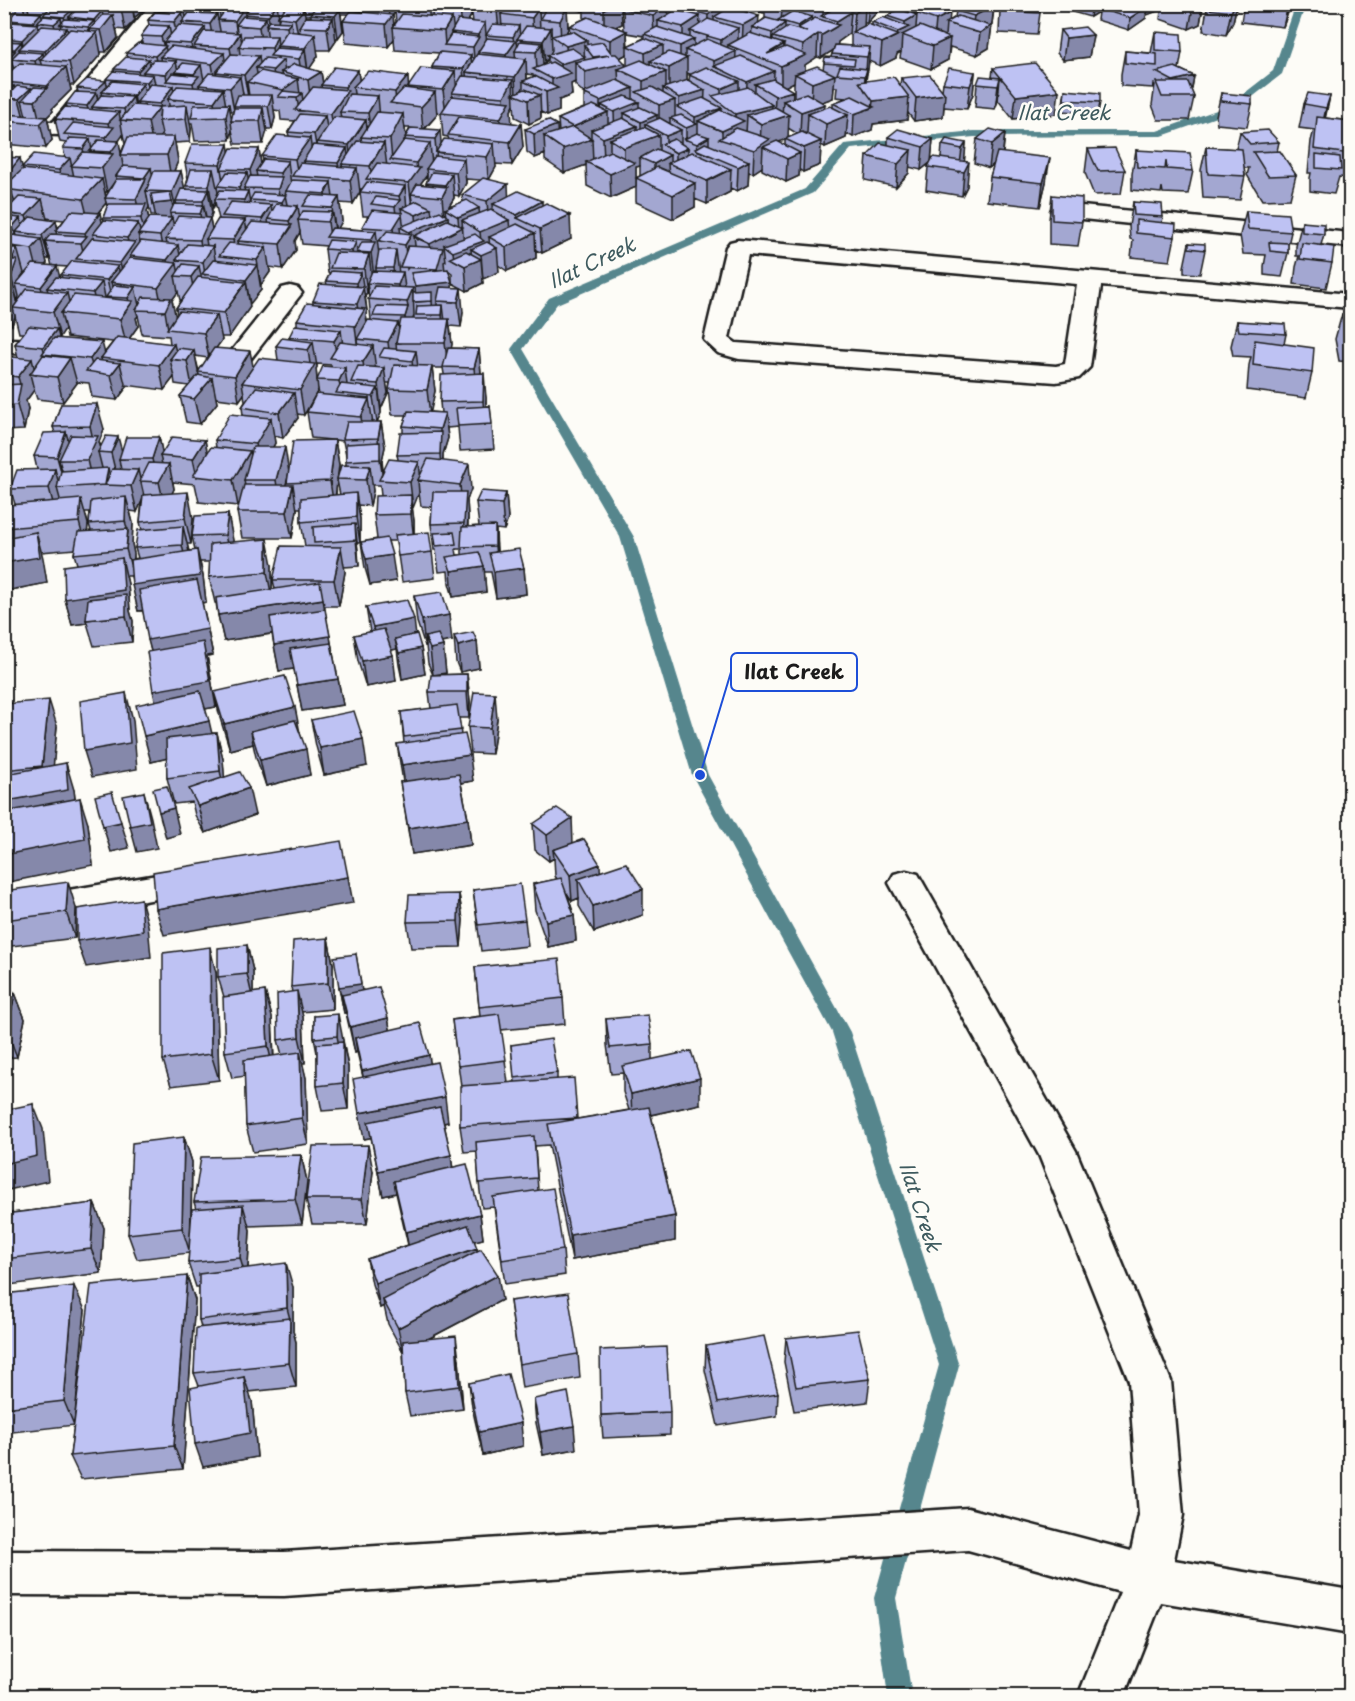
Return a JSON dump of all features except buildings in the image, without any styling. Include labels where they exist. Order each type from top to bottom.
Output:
[{"type":"street","points":[[4,127],[59,129],[164,10]]},
{"type":"street","points":[[1062,211],[1350,240]]},
{"type":"street","points":[[1090,278],[1077,367],[1070,373],[1056,374],[739,352],[727,348],[716,340],[738,247],[1090,278],[1350,301]]},
{"type":"street","points":[[255,372],[218,367],[290,293]]},
{"type":"street","points":[[4,346],[54,346],[89,350]]},
{"type":"street","points":[[4,914],[227,875]]},
{"type":"street","points":[[906,883],[1057,1151],[1150,1381],[1161,1515],[1148,1578],[1101,1696]]},
{"type":"street","points":[[4,1573],[284,1574],[968,1529],[1148,1578],[1350,1612]]},
{"type":"waterway","name":"Ilat Creek","points":[[900,1696],[885,1598],[949,1365],[841,1032],[700,775],[627,537],[517,349],[553,301],[809,191],[848,146],[974,134],[1158,134],[1232,108],[1278,72],[1301,4]]},
{"type":"place","name":"Ilat Creek","points":[[700,775]]}]
